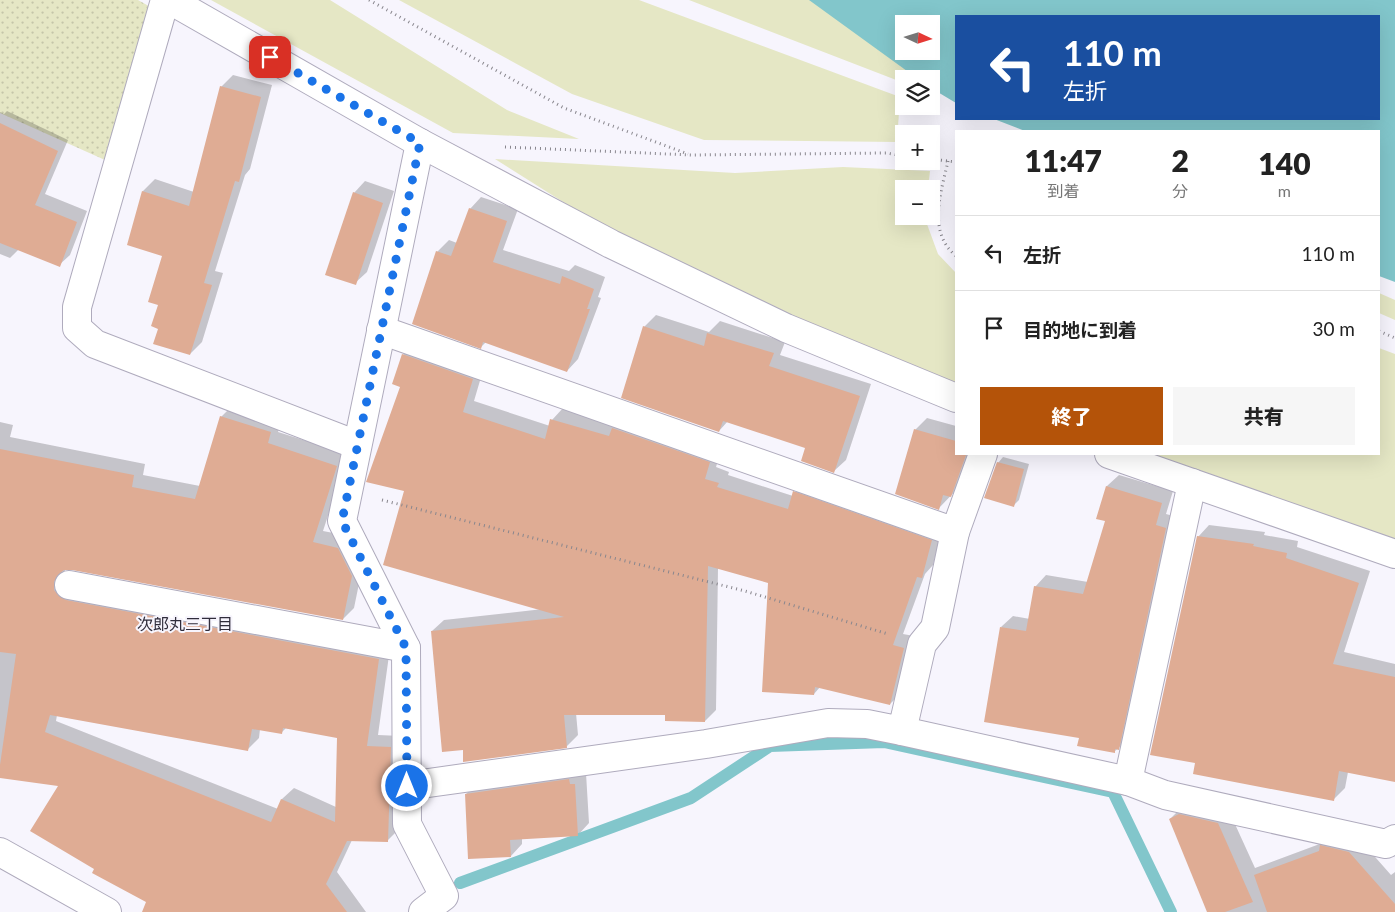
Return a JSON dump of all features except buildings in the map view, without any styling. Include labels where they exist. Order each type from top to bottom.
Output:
[{"type":"street","points":[[165,0],[77,307],[77,328],[95,344],[357,445]]},
{"type":"street","points":[[170,0],[420,143],[611,244],[786,328],[955,398]]},
{"type":"street","points":[[420,143],[342,521],[406,648],[407,824],[444,896],[423,912]]},
{"type":"street","points":[[381,330],[955,532]]},
{"type":"street","points":[[902,731],[922,644],[936,628],[955,532],[983,455]]},
{"type":"street","points":[[1113,455],[1395,554]]},
{"type":"street","points":[[1128,781],[1192,483]]},
{"type":"street","points":[[69,585],[406,648]]},
{"type":"street","points":[[407,786],[706,744],[828,723],[866,724],[1128,781],[1165,795],[1386,844],[1395,839]]},
{"type":"street","points":[[0,852],[107,912]]},
{"type":"path","points":[[369,0],[564,108],[691,155]]},
{"type":"path","points":[[497,146],[691,155],[886,153],[895,154]]},
{"type":"path","points":[[940,160],[955,162]]},
{"type":"path","points":[[948,161],[939,202],[938,228],[950,252],[955,255]]},
{"type":"path","points":[[1380,331],[1395,338]]},
{"type":"path","points":[[348,491],[745,591],[922,644]]},
{"type":"green space","points":[[0,0],[138,0],[154,9],[105,160],[0,113]]},
{"type":"green space","points":[[211,0],[330,0],[507,110],[579,139],[453,133]]},
{"type":"green space","points":[[399,0],[639,0],[895,95],[895,115],[899,115],[898,125],[895,125],[895,142],[704,140],[572,94]]},
{"type":"green space","points":[[689,0],[831,0],[895,55],[895,60],[901,60],[913,70],[895,70],[895,80]]},
{"type":"green space","points":[[495,159],[735,173],[843,167],[930,171],[929,180],[895,180],[895,225],[927,225],[938,254],[955,272],[955,384],[793,321],[625,241]]},
{"type":"green space","points":[[1380,293],[1395,300],[1395,320],[1380,313]]},
{"type":"green space","points":[[1380,348],[1395,354],[1395,539],[1156,455],[1380,455]]},
{"type":"water","points":[[809,0],[1395,0],[1395,282],[1380,276],[1380,130],[1022,130],[997,120],[1380,120],[1380,15],[955,15],[955,102],[940,93],[940,70],[906,70]]},
{"type":"waterway","points":[[460,883],[691,798],[770,746],[884,742],[1113,792],[1171,912]]},
{"type":"district","name":"次郎丸三丁目","points":[[185,624]]},
{"type":"route","points":[[270,57],[420,143],[342,521],[406,648],[407,786]]}]
